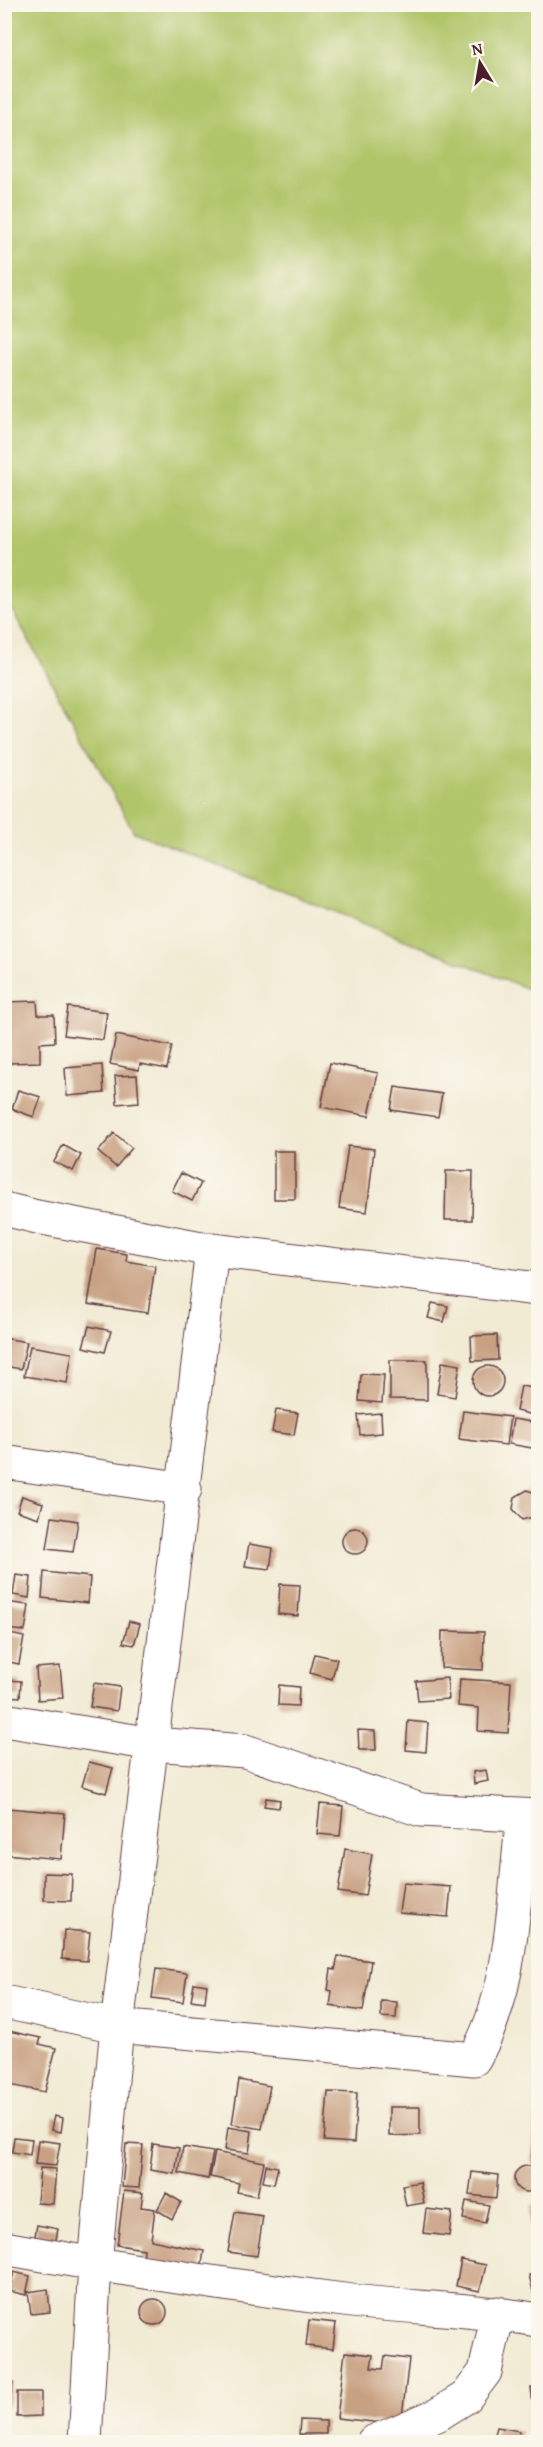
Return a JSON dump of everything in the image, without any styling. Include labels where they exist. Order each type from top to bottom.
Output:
[{"type":"street","points":[[4,1209],[212,1250],[538,1289]]},
{"type":"street","points":[[85,2442],[95,2264],[117,2026],[185,1489],[212,1250]]},
{"type":"street","points":[[4,1462],[185,1489]]},
{"type":"street","points":[[4,1720],[153,1744],[245,1751],[421,1810],[531,1816],[503,1986],[489,2032],[474,2059],[117,2026],[4,2002]]},
{"type":"street","points":[[4,2248],[95,2264],[354,2301],[428,2310],[498,2313],[538,2320]]},
{"type":"street","points":[[373,2442],[436,2415],[466,2397],[485,2372],[498,2313]]},
{"type":"green space","points":[[4,5],[538,5],[538,993],[134,832],[5,597]]},
{"type":"building","points":[[37,1001],[38,1015],[54,1015],[55,1042],[40,1043],[40,1062],[8,1063],[6,1002]]},
{"type":"building","points":[[68,1007],[107,1012],[103,1040],[64,1035]]},
{"type":"building","points":[[116,1035],[172,1046],[167,1069],[140,1064],[139,1070],[110,1064]]},
{"type":"building","points":[[330,1063],[378,1073],[369,1116],[321,1107]]},
{"type":"building","points":[[102,1065],[104,1093],[67,1096],[65,1068]]},
{"type":"building","points":[[137,1075],[139,1102],[117,1104],[115,1076]]},
{"type":"building","points":[[395,1087],[442,1094],[438,1117],[391,1110]]},
{"type":"building","points":[[18,1090],[41,1097],[34,1117],[12,1109]]},
{"type":"building","points":[[114,1133],[132,1148],[116,1167],[98,1152]]},
{"type":"building","points":[[63,1145],[81,1155],[73,1171],[54,1162]]},
{"type":"building","points":[[348,1146],[374,1149],[367,1212],[339,1208]]},
{"type":"building","points":[[274,1151],[295,1151],[295,1199],[274,1199]]},
{"type":"building","points":[[446,1171],[473,1171],[472,1220],[445,1220]]},
{"type":"building","points":[[181,1173],[201,1183],[192,1201],[172,1191]]},
{"type":"building","points":[[97,1249],[127,1254],[126,1261],[155,1266],[148,1313],[88,1304]]},
{"type":"building","points":[[4,1271],[12,1272],[6,1305],[4,1304]]},
{"type":"building","points":[[432,1303],[448,1306],[444,1322],[428,1318]]},
{"type":"building","points":[[89,1326],[111,1331],[105,1352],[83,1347]]},
{"type":"building","points":[[497,1335],[498,1360],[472,1361],[471,1336]]},
{"type":"building","points":[[4,1338],[27,1342],[21,1369],[4,1366]]},
{"type":"building","points":[[30,1346],[72,1353],[67,1383],[24,1376]]},
{"type":"building","points":[[390,1360],[427,1360],[427,1400],[390,1399]]},
{"type":"building","points":[[442,1362],[460,1365],[455,1397],[437,1394]]},
{"type":"building","points":[[488,1366],[494,1367],[502,1375],[502,1387],[494,1395],[488,1396],[482,1395],[474,1387],[473,1381],[474,1375],[482,1367]]},
{"type":"building","points":[[361,1374],[384,1375],[382,1403],[359,1401]]},
{"type":"building","points":[[521,1386],[538,1389],[538,1416],[516,1411]]},
{"type":"building","points":[[276,1410],[298,1413],[294,1435],[272,1432]]},
{"type":"building","points":[[463,1411],[510,1417],[506,1445],[459,1439]]},
{"type":"building","points":[[381,1413],[382,1433],[360,1435],[358,1415]]},
{"type":"building","points":[[513,1419],[538,1423],[538,1449],[509,1444]]},
{"type":"building","points":[[527,1490],[538,1494],[538,1510],[533,1517],[522,1520],[513,1509],[515,1497]]},
{"type":"building","points":[[22,1496],[43,1503],[39,1518],[17,1511]]},
{"type":"building","points":[[52,1517],[78,1521],[73,1552],[47,1549]]},
{"type":"building","points":[[355,1528],[364,1532],[368,1541],[364,1550],[355,1554],[346,1550],[342,1541],[346,1532]]},
{"type":"building","points":[[249,1544],[273,1548],[270,1569],[245,1566]]},
{"type":"building","points":[[44,1572],[90,1577],[88,1603],[42,1598]]},
{"type":"building","points":[[16,1575],[31,1577],[29,1598],[13,1595]]},
{"type":"building","points":[[280,1584],[300,1585],[298,1616],[278,1614]]},
{"type":"building","points":[[4,1602],[29,1605],[25,1631],[4,1629]]},
{"type":"building","points":[[129,1621],[140,1624],[134,1645],[123,1643]]},
{"type":"building","points":[[442,1631],[484,1632],[483,1670],[441,1668]]},
{"type":"building","points":[[5,1633],[24,1637],[19,1664],[4,1661]]},
{"type":"building","points":[[315,1654],[337,1659],[332,1679],[310,1673]]},
{"type":"building","points":[[60,1666],[63,1698],[38,1700],[36,1668]]},
{"type":"building","points":[[447,1678],[449,1699],[418,1701],[416,1681]]},
{"type":"building","points":[[460,1679],[511,1682],[508,1733],[478,1731],[479,1708],[458,1706]]},
{"type":"building","points":[[7,1680],[21,1681],[20,1697],[6,1696]]},
{"type":"building","points":[[94,1683],[120,1687],[117,1711],[90,1707]]},
{"type":"building","points":[[279,1685],[299,1687],[298,1706],[278,1705]]},
{"type":"building","points":[[408,1721],[428,1723],[426,1752],[406,1750]]},
{"type":"building","points":[[358,1730],[375,1731],[376,1750],[359,1750]]},
{"type":"building","points":[[89,1762],[113,1768],[106,1793],[82,1786]]},
{"type":"building","points":[[486,1770],[488,1781],[474,1784],[473,1772]]},
{"type":"building","points":[[266,1798],[280,1800],[279,1808],[264,1806]]},
{"type":"building","points":[[320,1804],[343,1806],[340,1836],[317,1834]]},
{"type":"building","points":[[7,1808],[65,1813],[61,1859],[4,1854]]},
{"type":"building","points":[[345,1849],[372,1854],[365,1896],[338,1892]]},
{"type":"building","points":[[44,1873],[72,1874],[71,1901],[44,1900]]},
{"type":"building","points":[[403,1883],[451,1887],[448,1917],[399,1913]]},
{"type":"building","points":[[64,1930],[90,1932],[87,1961],[62,1959]]},
{"type":"building","points":[[338,1956],[371,1961],[363,2011],[330,2006],[332,1991],[328,1990],[331,1969],[335,1970]]},
{"type":"building","points":[[156,1969],[187,1973],[183,2002],[152,1998]]},
{"type":"building","points":[[194,1983],[207,1985],[205,2002],[191,2000]]},
{"type":"building","points":[[381,2001],[397,2002],[396,2018],[381,2017]]},
{"type":"building","points":[[4,2030],[41,2038],[39,2044],[56,2048],[45,2092],[4,2084]]},
{"type":"building","points":[[239,2080],[270,2086],[262,2129],[232,2124]]},
{"type":"building","points":[[328,2092],[357,2093],[354,2143],[324,2141]]},
{"type":"building","points":[[389,2107],[420,2107],[420,2135],[389,2136]]},
{"type":"building","points":[[54,2116],[63,2118],[61,2132],[51,2130]]},
{"type":"building","points":[[536,2116],[538,2117],[538,2164],[531,2163]]},
{"type":"building","points":[[228,2127],[252,2131],[249,2153],[225,2150]]},
{"type":"building","points":[[14,2137],[32,2139],[30,2155],[12,2152]]},
{"type":"building","points":[[38,2140],[60,2143],[56,2166],[35,2164]]},
{"type":"building","points":[[126,2144],[143,2145],[139,2188],[122,2187]]},
{"type":"building","points":[[153,2144],[179,2148],[175,2174],[150,2170]]},
{"type":"building","points":[[183,2147],[213,2152],[208,2179],[179,2173]]},
{"type":"building","points":[[215,2152],[264,2162],[257,2196],[237,2192],[239,2183],[210,2177]]},
{"type":"building","points":[[266,2165],[278,2167],[274,2184],[263,2182]]},
{"type":"building","points":[[527,2166],[536,2170],[540,2179],[536,2188],[527,2192],[518,2188],[514,2179],[518,2170]]},
{"type":"building","points":[[40,2168],[56,2169],[53,2204],[37,2203]]},
{"type":"building","points":[[472,2172],[498,2175],[496,2198],[469,2195]]},
{"type":"building","points":[[420,2182],[424,2203],[406,2206],[402,2185]]},
{"type":"building","points":[[124,2191],[143,2193],[141,2207],[155,2209],[151,2240],[204,2251],[201,2269],[143,2261],[144,2249],[117,2245]]},
{"type":"building","points":[[166,2193],[181,2202],[172,2219],[157,2210]]},
{"type":"building","points":[[466,2201],[489,2205],[485,2223],[463,2219]]},
{"type":"building","points":[[531,2205],[538,2205],[538,2237],[532,2238]]},
{"type":"building","points":[[426,2209],[452,2212],[449,2236],[423,2233]]},
{"type":"building","points":[[235,2212],[263,2216],[257,2256],[228,2252]]},
{"type":"building","points":[[37,2225],[58,2229],[55,2245],[34,2241]]},
{"type":"building","points":[[461,2260],[486,2265],[480,2291],[456,2286]]},
{"type":"building","points":[[14,2272],[30,2276],[26,2295],[9,2291]]},
{"type":"building","points":[[538,2273],[538,2294],[534,2295],[529,2275]]},
{"type":"building","points":[[48,2289],[50,2312],[31,2314],[28,2292]]},
{"type":"building","points":[[154,2299],[163,2303],[167,2312],[163,2321],[154,2325],[145,2321],[141,2312],[145,2303]]},
{"type":"building","points":[[309,2320],[336,2323],[333,2349],[306,2346]]},
{"type":"building","points":[[345,2352],[373,2355],[371,2368],[383,2369],[385,2356],[409,2359],[401,2425],[337,2418]]},
{"type":"building","points":[[4,2382],[13,2383],[8,2406],[4,2405]]},
{"type":"building","points":[[538,2387],[538,2404],[533,2405],[531,2388]]},
{"type":"building","points":[[17,2392],[41,2392],[41,2416],[17,2417]]},
{"type":"building","points":[[300,2420],[326,2421],[326,2434],[299,2434]]},
{"type":"building","points":[[497,2427],[520,2431],[518,2442],[493,2442]]},
{"type":"building","points":[[300,2436],[327,2439],[327,2442],[299,2442]]}]
